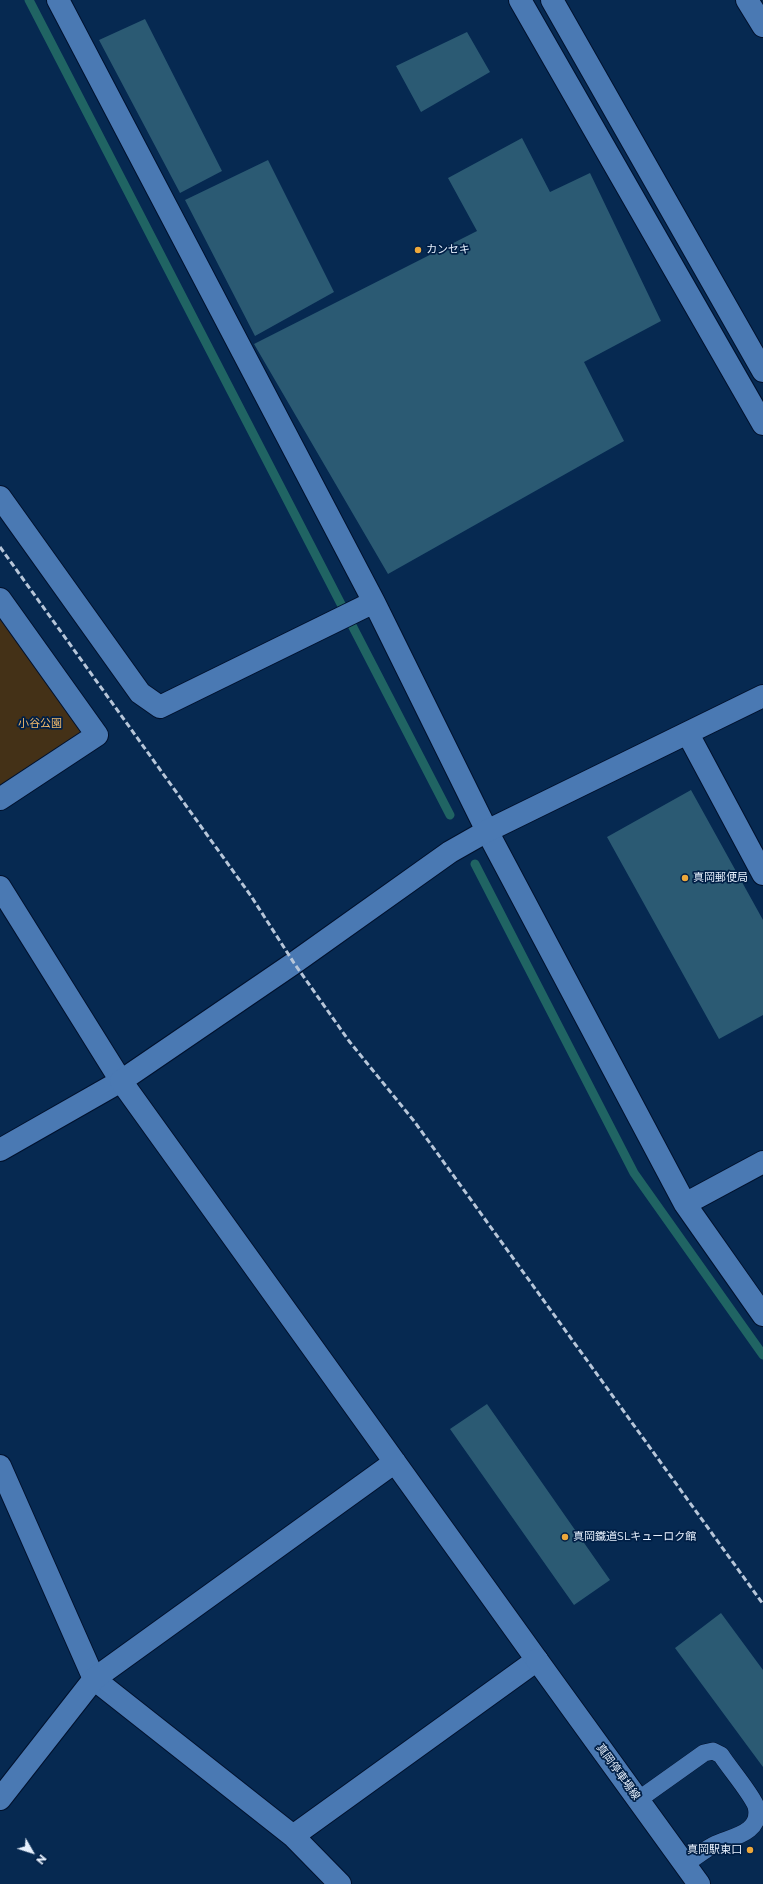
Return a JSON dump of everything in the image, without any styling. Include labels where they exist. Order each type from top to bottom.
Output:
[{"type":"street","points":[[58,0],[366,606],[685,1204],[763,1315]]},
{"type":"street","points":[[520,0],[763,424]]},
{"type":"street","points":[[552,0],[763,371]]},
{"type":"street","points":[[747,0],[763,26]]},
{"type":"street","points":[[0,496],[140,693],[160,707],[366,606]]},
{"type":"street","points":[[0,599],[97,735],[0,799]]},
{"type":"street","points":[[0,1150],[121,1081],[294,963],[450,852],[487,831],[763,696]]},
{"type":"street","points":[[688,734],[763,874]]},
{"type":"street","name":"真岡停車場線","points":[[0,887],[121,1081],[699,1884]]},
{"type":"street","points":[[685,1204],[763,1162]]},
{"type":"street","points":[[0,1799],[94,1679],[395,1462]]},
{"type":"street","points":[[0,1466],[94,1679],[293,1836],[340,1884]]},
{"type":"street","points":[[293,1836],[537,1660]]},
{"type":"lane","points":[[638,1800],[704,1753],[713,1751],[720,1755],[756,1806],[758,1817],[754,1827],[738,1838],[716,1844],[685,1864]]},
{"type":"green space","name":"小谷公園","points":[[0,599],[97,735],[0,799]]},
{"type":"building","points":[[145,19],[222,171],[180,193],[99,40]]},
{"type":"building","points":[[467,32],[490,72],[421,112],[396,66]]},
{"type":"building","points":[[522,138],[550,192],[590,173],[661,321],[584,362],[624,441],[388,574],[254,344],[477,231],[448,178]]},
{"type":"building","points":[[268,160],[334,292],[255,336],[185,200]]},
{"type":"building","name":"真岡郵便局","points":[[691,790],[763,920],[763,1015],[719,1039],[607,837]]},
{"type":"building","points":[[487,1404],[610,1580],[574,1605],[450,1429]]},
{"type":"building","points":[[721,1613],[763,1670],[763,1767],[675,1648]]},
{"type":"waterway","points":[[29,0],[450,815]]},
{"type":"waterway","points":[[475,864],[634,1173],[763,1355]]},
{"type":"railway","points":[[0,547],[251,896],[294,963],[349,1041],[414,1121],[763,1604]]},
{"type":"place","name":"カンセキ","points":[[418,250]]},
{"type":"place","name":"真岡郵便局","points":[[685,878]]},
{"type":"place","name":"真岡鐵道SLキューロク館","points":[[565,1537]]},
{"type":"place","name":"真岡駅東口","points":[[750,1850]]}]
